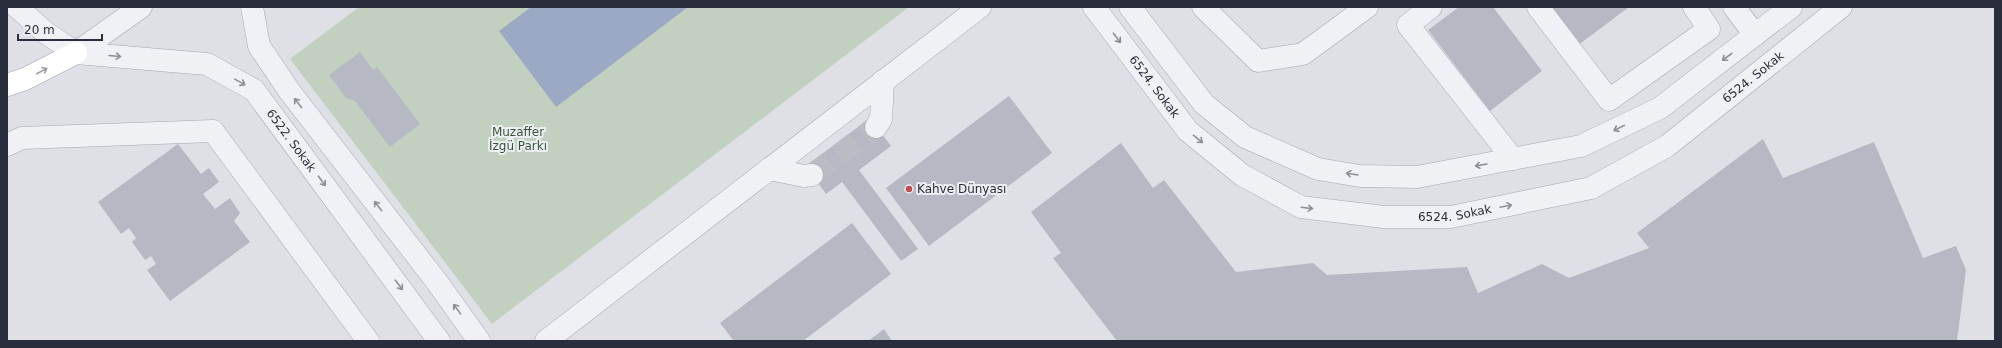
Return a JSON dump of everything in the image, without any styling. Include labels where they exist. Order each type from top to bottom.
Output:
[{"type":"main road","points":[[7,85],[25,80],[76,53]]},
{"type":"street","points":[[17,7],[46,33],[76,53],[141,7]]},
{"type":"street","points":[[252,7],[259,46],[290,92],[437,282],[479,341]]},
{"type":"street","points":[[546,341],[980,7]]},
{"type":"street","name":"6524. Sokak","points":[[1094,7],[1188,131],[1242,175],[1301,207],[1384,217],[1451,217],[1591,188],[1668,146],[1841,7]]},
{"type":"street","points":[[1130,7],[1204,104],[1245,137],[1282,155],[1318,169],[1360,176],[1417,177],[1581,146],[1660,108],[1791,7]]},
{"type":"street","points":[[1203,7],[1258,61],[1303,54],[1367,7]]},
{"type":"street","points":[[1431,7],[1408,25],[1513,159]]},
{"type":"street","points":[[1538,7],[1609,100],[1709,29],[1694,7]]},
{"type":"street","points":[[1734,7],[1754,35]]},
{"type":"street","name":"6522. Sokak","points":[[76,53],[207,64],[254,90],[439,341]]},
{"type":"street","points":[[876,127],[881,119],[883,82]]},
{"type":"street","points":[[7,145],[22,138],[213,131],[368,341]]},
{"type":"street","points":[[769,169],[804,176],[812,175]]},
{"type":"green space","name":"Muzaffer İzgü Parkı","points":[[359,7],[909,7],[492,324],[290,59]]},
{"type":"water","points":[[531,7],[688,7],[556,107],[499,31]]},
{"type":"building","points":[[1459,7],[1493,7],[1542,71],[1490,111],[1428,30]]},
{"type":"building","points":[[1548,7],[1629,7],[1577,46]]},
{"type":"building","points":[[360,52],[373,70],[377,67],[420,124],[390,147],[355,101],[346,98],[329,75]]},
{"type":"building","points":[[1009,96],[1052,153],[929,246],[886,188]]},
{"type":"building","points":[[870,118],[891,146],[859,170],[918,249],[901,261],[842,182],[826,194],[806,166]]},
{"type":"building","points":[[1763,139],[1783,178],[1874,142],[1923,258],[1956,246],[1966,270],[1957,341],[1117,341],[1053,258],[1061,253],[1031,212],[1121,143],[1153,188],[1164,180],[1236,272],[1313,263],[1327,275],[1467,267],[1478,293],[1542,264],[1569,278],[1649,248],[1637,233]]},
{"type":"building","points":[[178,144],[201,174],[209,168],[219,182],[203,194],[215,209],[230,198],[240,213],[234,221],[250,242],[170,301],[147,270],[156,264],[151,256],[145,260],[132,242],[136,238],[129,228],[121,234],[98,202]]},
{"type":"building","points":[[852,223],[891,274],[803,341],[734,341],[720,323]]},
{"type":"building","points":[[884,329],[892,341],[868,341]]},
{"type":"tunnel","points":[[812,175],[876,127]]},
{"type":"place","name":"Kahve Dünyası","points":[[909,189]]}]
